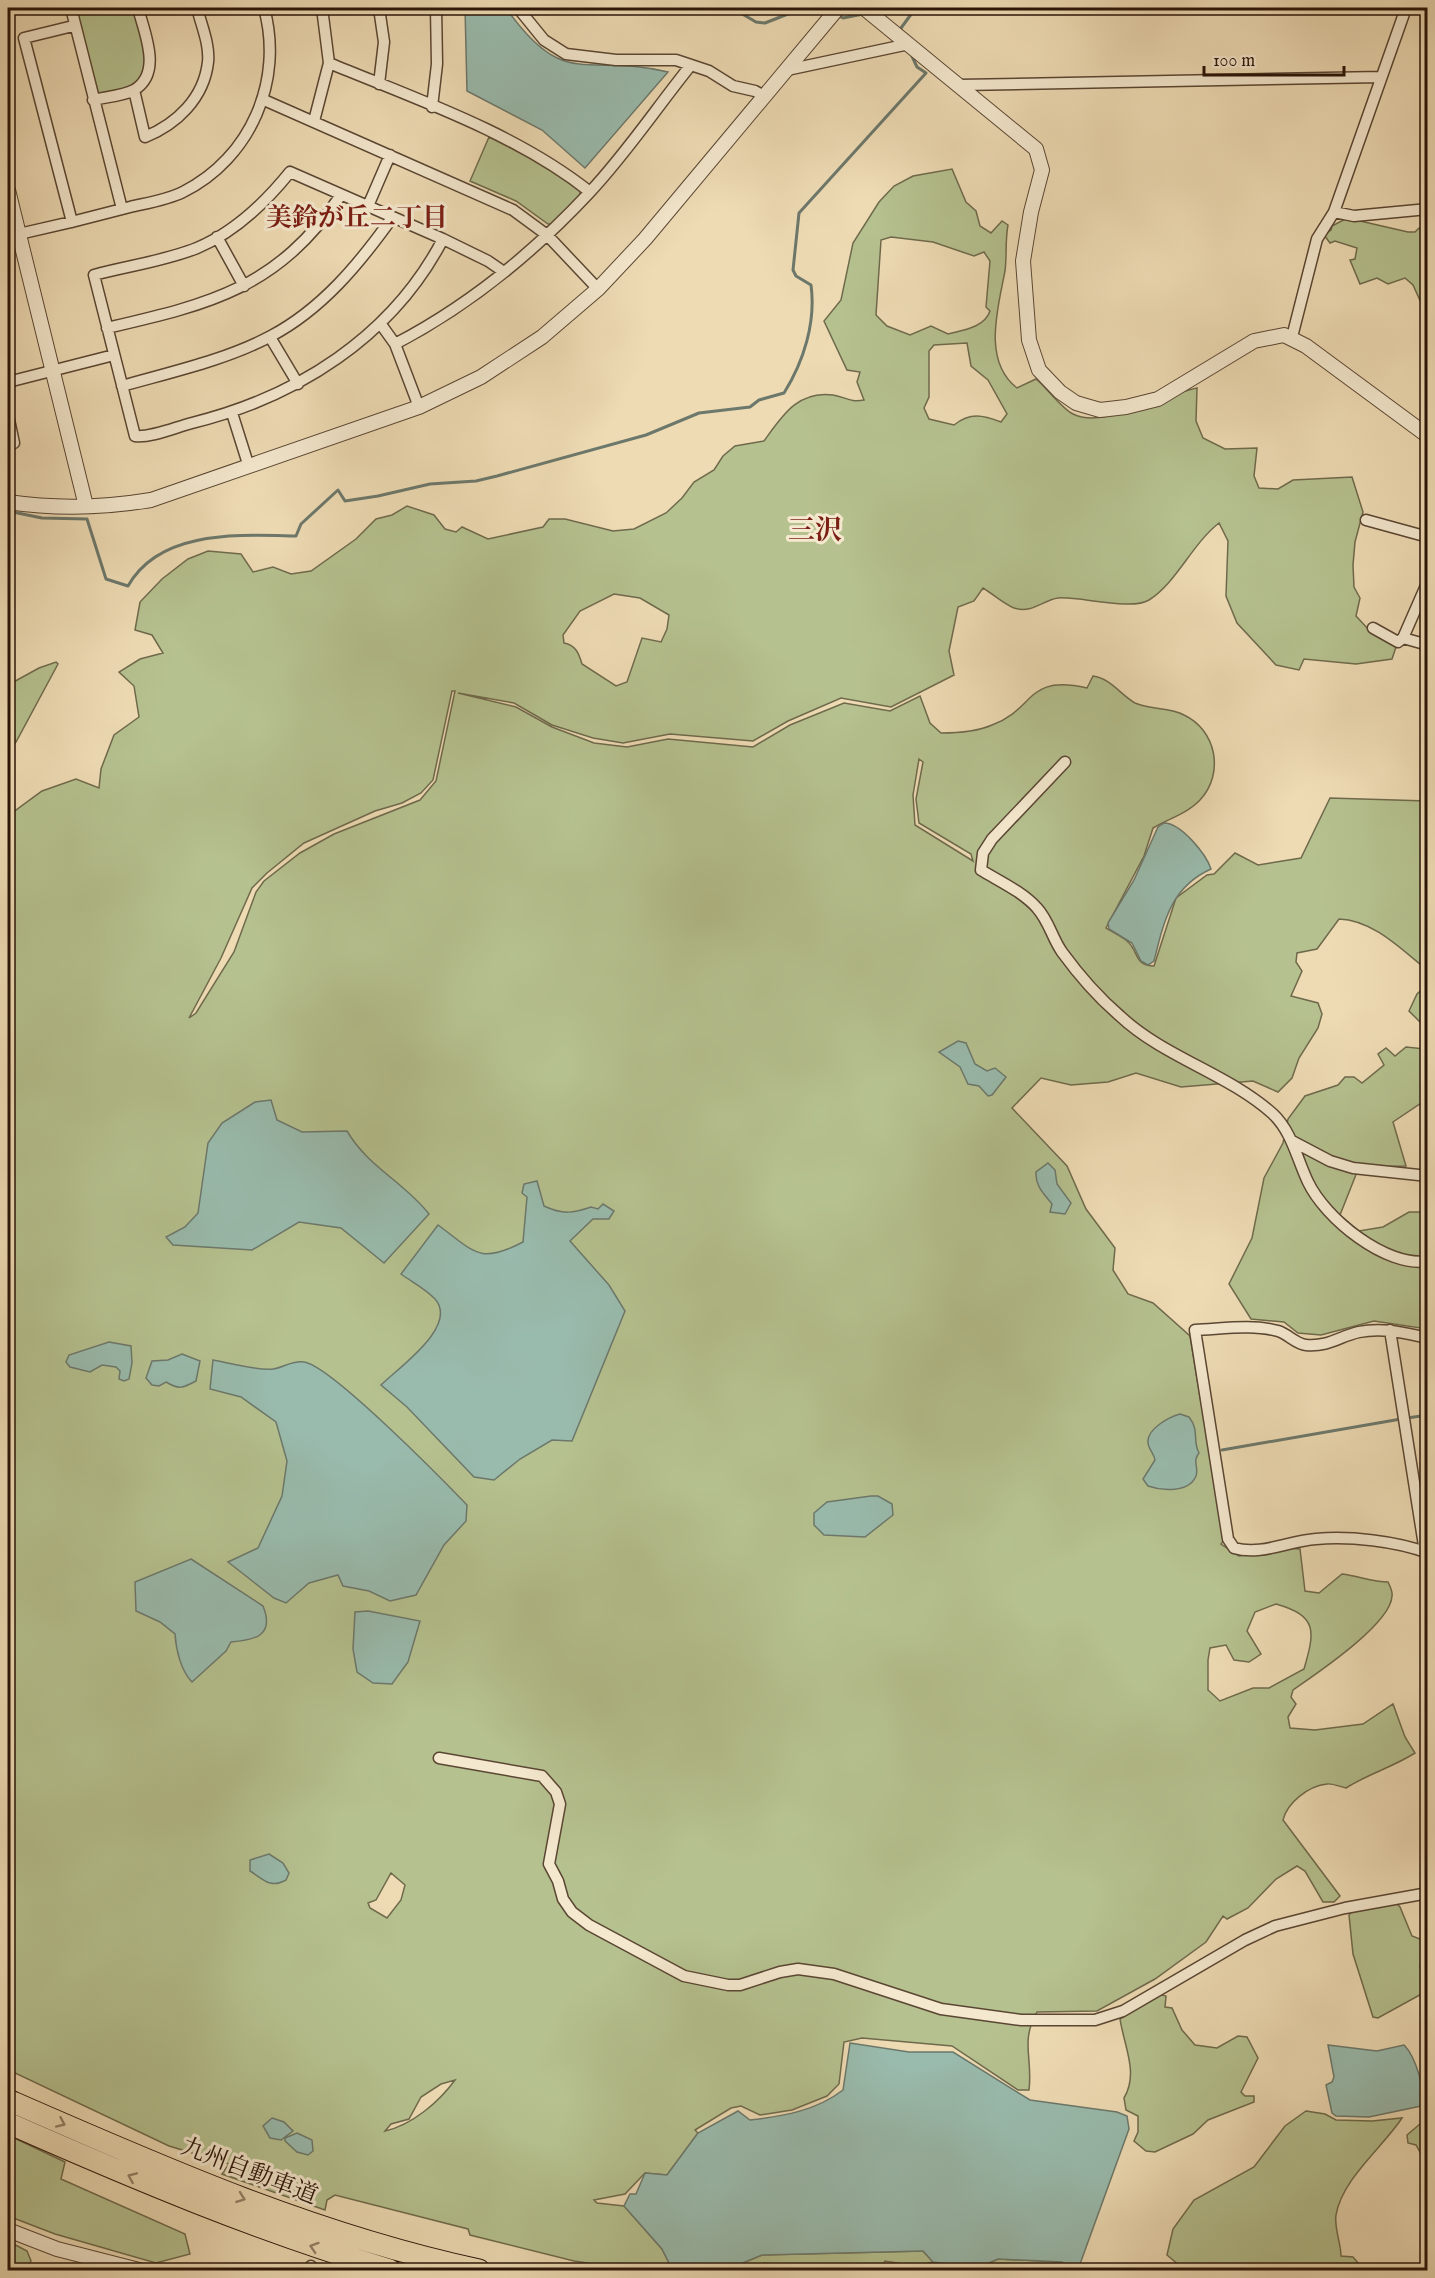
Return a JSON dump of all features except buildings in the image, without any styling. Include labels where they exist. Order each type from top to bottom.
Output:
[{"type":"highway","name":"九州自動車道","points":[[8,2100],[148,2161],[264,2206],[398,2250],[479,2271]]},
{"type":"highway","name":"九州自動車道","points":[[8,2123],[214,2211],[390,2271]]},
{"type":"street","points":[[70,8],[122,209]]},
{"type":"street","points":[[93,100],[134,90],[148,73],[151,60],[138,8]]},
{"type":"street","points":[[134,90],[145,137],[157,132],[180,116],[194,101],[208,61],[197,8]]},
{"type":"street","points":[[13,235],[182,193],[211,174],[237,148],[264,100],[271,43],[264,8]]},
{"type":"street","points":[[314,122],[329,63],[322,8]]},
{"type":"street","points":[[379,8],[384,42],[379,84]]},
{"type":"street","points":[[432,107],[437,64],[436,8]]},
{"type":"street","points":[[518,8],[544,40],[566,54],[616,60],[676,60],[709,71],[733,86],[755,90],[764,96]]},
{"type":"street","points":[[8,502],[38,507],[115,506],[151,500],[419,407],[481,377],[542,337],[598,289],[645,239],[838,8]]},
{"type":"street","points":[[864,8],[1026,138],[1036,149],[1042,162],[1039,188],[1031,212],[1023,261],[1029,340],[1039,370],[1060,392],[1076,402],[1100,410],[1126,407],[1158,399],[1254,341],[1275,335],[1292,338],[1428,436]]},
{"type":"street","points":[[1292,338],[1317,239],[1334,212],[1406,8]]},
{"type":"street","points":[[72,222],[24,38],[73,26]]},
{"type":"street","points":[[787,70],[909,44]]},
{"type":"street","points":[[329,63],[535,153],[590,192]]},
{"type":"street","points":[[395,344],[465,303],[548,235],[590,192],[691,65]]},
{"type":"street","points":[[960,85],[1381,78]]},
{"type":"street","points":[[264,100],[513,210],[548,235],[598,289]]},
{"type":"street","points":[[368,206],[390,155]]},
{"type":"street","points":[[443,239],[423,273],[380,323],[342,356],[298,384],[232,413],[136,437],[94,275],[197,248],[255,210],[290,172],[443,239],[488,261],[504,272]]},
{"type":"street","points":[[8,190],[13,235],[53,372],[86,506]]},
{"type":"street","points":[[107,328],[181,310],[244,286],[282,261],[325,219],[341,195]]},
{"type":"street","points":[[1334,212],[1354,216],[1428,209]]},
{"type":"street","points":[[122,386],[232,352],[270,337],[324,298],[356,267],[392,218]]},
{"type":"street","points":[[217,237],[244,286]]},
{"type":"street","points":[[380,323],[395,344],[419,407]]},
{"type":"street","points":[[270,337],[298,384]]},
{"type":"street","points":[[8,382],[114,355]]},
{"type":"street","points":[[232,413],[249,467]]},
{"type":"street","points":[[8,415],[14,443],[8,442]]},
{"type":"street","points":[[1366,520],[1428,537]]},
{"type":"street","points":[[1373,628],[1398,642],[1403,638],[1428,581]]},
{"type":"street","points":[[1403,638],[1428,645]]},
{"type":"street","points":[[1065,762],[992,839],[983,853],[981,870],[1038,909],[1061,951],[1119,1016],[1168,1051],[1240,1088],[1275,1116],[1292,1141],[1309,1184],[1326,1207],[1360,1238],[1398,1259],[1417,1263],[1428,1261]]},
{"type":"street","points":[[1292,1141],[1330,1161],[1353,1168],[1428,1176]]},
{"type":"street","points":[[1390,1330],[1426,1553],[1391,1543],[1318,1539],[1287,1543],[1259,1551],[1234,1548],[1228,1539],[1195,1330],[1259,1328],[1280,1332],[1303,1345],[1322,1346],[1356,1332],[1390,1330],[1428,1338]]},
{"type":"street","points":[[439,1758],[542,1776],[556,1792],[560,1804],[549,1864],[558,1881],[563,1899],[572,1912],[589,1925],[684,1976],[728,1985],[740,1985],[780,1972],[798,1969],[834,1974],[915,2001],[960,2012],[1021,2020],[1095,2020],[1123,2011],[1245,1940],[1275,1926],[1345,1908],[1428,1893]]},
{"type":"street","points":[[8,2230],[57,2249],[139,2271]]},
{"type":"green space","points":[[80,8],[133,8],[142,38],[145,60],[139,79],[131,86],[99,95],[96,93],[76,12]]},
{"type":"green space","points":[[489,137],[552,169],[580,190],[580,195],[552,224],[548,224],[516,201],[470,181]]},
{"type":"green space","points":[[952,169],[966,202],[976,211],[980,226],[991,233],[1002,221],[1008,225],[1005,271],[995,333],[999,364],[1006,377],[1017,388],[1036,379],[1069,411],[1086,418],[1101,418],[1117,414],[1197,388],[1196,421],[1203,438],[1225,449],[1257,448],[1254,476],[1259,488],[1278,489],[1293,480],[1352,477],[1363,512],[1355,542],[1353,565],[1354,587],[1360,598],[1356,616],[1369,630],[1397,644],[1392,659],[1356,664],[1304,659],[1299,670],[1276,665],[1237,623],[1226,596],[1228,541],[1219,523],[1201,541],[1168,583],[1149,600],[1141,603],[1118,604],[1058,598],[1032,608],[1020,609],[1010,606],[983,588],[974,601],[958,607],[949,651],[954,675],[891,707],[841,698],[788,721],[753,741],[670,734],[623,743],[593,738],[552,725],[514,703],[458,693],[516,707],[552,727],[594,743],[627,747],[668,739],[753,747],[790,725],[844,703],[890,711],[920,696],[930,723],[941,733],[973,731],[1006,718],[1041,689],[1067,685],[1087,688],[1093,676],[1099,677],[1135,703],[1178,712],[1195,722],[1210,741],[1213,753],[1213,777],[1208,789],[1190,809],[1153,828],[1144,856],[1106,928],[1127,941],[1140,961],[1154,966],[1176,898],[1207,875],[1214,874],[1235,853],[1258,865],[1301,858],[1330,798],[1427,801],[1427,970],[1375,930],[1363,924],[1339,919],[1317,949],[1297,953],[1296,962],[1302,971],[1291,996],[1318,1003],[1322,1014],[1318,1028],[1299,1058],[1292,1078],[1278,1092],[1253,1081],[1181,1087],[1136,1073],[1108,1082],[1071,1085],[1041,1078],[1012,1108],[1067,1166],[1086,1209],[1115,1248],[1113,1270],[1128,1294],[1153,1303],[1190,1336],[1224,1540],[1221,1544],[1239,1556],[1285,1548],[1300,1549],[1305,1591],[1319,1593],[1342,1574],[1388,1582],[1390,1585],[1392,1596],[1379,1620],[1351,1648],[1293,1690],[1291,1697],[1296,1704],[1288,1717],[1290,1728],[1315,1730],[1363,1724],[1393,1704],[1405,1737],[1415,1753],[1346,1788],[1329,1784],[1313,1788],[1299,1796],[1285,1814],[1283,1820],[1340,1896],[1334,1902],[1323,1902],[1305,1871],[1297,1866],[1276,1879],[1248,1908],[1227,1919],[1223,1916],[1206,1942],[1155,1979],[1097,2011],[1037,2012],[1028,2041],[1029,2090],[1018,2090],[952,2046],[862,2038],[844,2042],[839,2084],[827,2096],[792,2110],[760,2115],[741,2106],[731,2108],[695,2130],[698,2133],[667,2175],[645,2173],[625,2194],[594,2200],[597,2203],[624,2206],[662,2249],[670,2265],[681,2270],[632,2270],[574,2261],[470,2235],[468,2229],[335,2195],[327,2200],[325,2210],[222,2174],[229,2164],[169,2146],[15,2073],[8,2060],[8,816],[42,791],[76,779],[99,788],[101,769],[114,735],[139,717],[134,686],[119,672],[140,659],[163,653],[152,635],[135,630],[140,602],[162,579],[188,559],[208,551],[241,554],[253,572],[273,567],[291,574],[311,571],[356,539],[376,519],[392,515],[407,506],[434,515],[445,529],[456,532],[462,527],[488,539],[543,527],[549,519],[565,519],[613,531],[634,529],[666,513],[682,498],[694,482],[714,470],[723,456],[735,446],[764,441],[785,414],[801,401],[821,395],[833,395],[855,401],[864,400],[857,382],[860,372],[847,370],[824,321],[841,300],[853,243],[879,202],[894,186],[913,176]],"holes":[[[891,237],[933,242],[974,256],[984,252],[990,261],[986,307],[990,311],[978,325],[948,334],[931,326],[910,335],[887,326],[876,315],[881,240]],[[967,343],[971,366],[988,380],[1007,414],[1001,422],[977,416],[971,416],[954,425],[929,419],[924,408],[929,397],[929,351],[934,345]],[[614,594],[640,598],[669,615],[667,629],[661,642],[642,638],[627,682],[616,686],[582,664],[574,648],[564,643],[563,635],[580,611]],[[452,691],[455,691],[436,781],[420,800],[334,834],[300,853],[264,881],[256,892],[234,952],[196,1013],[189,1018],[221,958],[252,888],[267,873],[304,843],[421,793],[433,780]],[[919,759],[923,762],[916,799],[919,823],[971,854],[973,861],[915,825],[913,795]],[[1276,1604],[1300,1614],[1310,1627],[1311,1635],[1304,1669],[1269,1688],[1253,1688],[1220,1701],[1208,1690],[1210,1648],[1226,1645],[1234,1660],[1249,1662],[1261,1654],[1247,1631],[1255,1612]],[[391,1873],[405,1885],[401,1900],[387,1918],[370,1908],[368,1903],[376,1900]],[[455,2080],[424,2112],[405,2124],[385,2131],[391,2124],[409,2119],[421,2097],[441,2084]]]},
{"type":"green space","points":[[1347,218],[1408,232],[1415,232],[1419,228],[1427,230],[1427,308],[1423,307],[1413,285],[1405,278],[1388,284],[1377,278],[1360,284],[1350,260],[1355,259],[1357,248],[1335,241],[1330,243],[1324,235],[1331,230],[1332,226]]},
{"type":"green space","points":[[56,662],[58,664],[16,742],[8,749],[8,685],[39,668]]},
{"type":"green space","points":[[1427,985],[1427,1045],[1421,1038],[1425,1027],[1409,1011],[1417,994]]},
{"type":"green space","points":[[1427,1045],[1427,1099],[1393,1122],[1406,1166],[1359,1167],[1340,1215],[1359,1231],[1383,1227],[1409,1212],[1427,1212],[1427,1329],[1374,1321],[1321,1335],[1298,1333],[1284,1322],[1251,1319],[1229,1284],[1252,1238],[1264,1178],[1283,1143],[1288,1119],[1305,1096],[1338,1085],[1345,1077],[1354,1077],[1362,1083],[1384,1065],[1378,1054],[1386,1048],[1395,1056],[1406,1047],[1425,1049]]},
{"type":"green space","points":[[1395,1902],[1400,1907],[1412,1936],[1425,1941],[1420,1967],[1425,1973],[1427,1971],[1427,1991],[1378,2018],[1373,2017],[1353,1954],[1349,1915],[1352,1911]]},
{"type":"green space","points":[[1158,1994],[1166,1996],[1165,2007],[1172,2008],[1182,2030],[1195,2045],[1217,2048],[1238,2036],[1247,2037],[1258,2058],[1241,2092],[1245,2096],[1254,2096],[1254,2102],[1208,2120],[1193,2134],[1155,2152],[1146,2151],[1134,2141],[1138,2132],[1138,2116],[1126,2110],[1124,2098],[1128,2089],[1130,2069],[1120,2019]]},
{"type":"green space","points":[[1306,2111],[1325,2114],[1336,2120],[1372,2121],[1402,2118],[1346,2189],[1336,2215],[1341,2256],[1353,2257],[1364,2270],[1185,2270],[1167,2255],[1173,2229],[1194,2200],[1254,2167],[1285,2126]]},
{"type":"green space","points":[[1427,2118],[1427,2165],[1416,2145],[1408,2143],[1407,2135]]},
{"type":"green space","points":[[8,2135],[65,2162],[61,2179],[185,2234],[190,2254],[156,2263],[55,2234],[8,2216]]},
{"type":"green space","points":[[8,2241],[27,2251],[31,2261],[26,2270],[8,2270]]},
{"type":"green space","points":[[923,2251],[933,2262],[916,2266],[885,2261],[880,2270],[809,2270],[808,2266],[764,2263],[747,2270],[681,2270],[706,2265],[733,2267],[762,2255]]},
{"type":"green space","points":[[998,2259],[1062,2262],[1076,2270],[980,2270],[977,2268]]},
{"type":"shaded area","points":[[465,8],[506,8],[527,34],[545,51],[562,60],[578,64],[640,67],[668,72],[585,168],[542,130],[467,91]]},
{"type":"shaded area","points":[[1164,823],[1178,828],[1192,840],[1204,855],[1211,869],[1197,876],[1178,895],[1166,919],[1154,961],[1148,965],[1141,961],[1132,943],[1109,929],[1108,923],[1134,880],[1158,827]]},
{"type":"shaded area","points":[[958,1041],[966,1043],[975,1064],[987,1071],[995,1068],[1006,1077],[992,1095],[988,1096],[979,1086],[968,1084],[960,1067],[939,1052]]},
{"type":"shaded area","points":[[271,1100],[277,1120],[302,1132],[347,1131],[365,1155],[409,1193],[429,1214],[384,1263],[341,1228],[299,1222],[252,1250],[173,1245],[166,1237],[185,1227],[198,1213],[208,1143],[222,1123],[255,1102]]},
{"type":"shaded area","points":[[1048,1163],[1055,1170],[1057,1184],[1071,1203],[1065,1214],[1050,1212],[1052,1204],[1037,1182],[1036,1172]]},
{"type":"shaded area","points":[[537,1181],[544,1206],[551,1209],[574,1212],[591,1207],[598,1209],[603,1204],[614,1211],[609,1219],[593,1219],[570,1241],[609,1285],[625,1311],[572,1441],[552,1440],[520,1459],[494,1480],[474,1477],[407,1407],[381,1385],[423,1346],[433,1334],[439,1321],[440,1310],[435,1299],[401,1274],[438,1225],[470,1248],[487,1254],[508,1249],[523,1242],[527,1197],[522,1193],[524,1184]]},
{"type":"shaded area","points":[[109,1342],[131,1346],[132,1363],[129,1379],[124,1381],[119,1379],[120,1371],[116,1367],[102,1365],[90,1372],[70,1367],[66,1362],[69,1355]]},
{"type":"shaded area","points":[[182,1354],[200,1361],[196,1381],[181,1387],[166,1382],[159,1386],[152,1385],[146,1378],[152,1361],[168,1360]]},
{"type":"shaded area","points":[[213,1360],[259,1369],[273,1369],[300,1362],[317,1368],[361,1402],[467,1505],[466,1521],[444,1545],[416,1595],[390,1601],[369,1591],[343,1586],[338,1575],[309,1583],[286,1603],[274,1598],[228,1562],[258,1548],[282,1496],[287,1461],[276,1422],[241,1397],[210,1389]]},
{"type":"shaded area","points":[[1180,1414],[1189,1417],[1194,1427],[1199,1453],[1196,1459],[1196,1476],[1193,1482],[1181,1488],[1167,1490],[1148,1486],[1143,1479],[1155,1460],[1148,1444],[1149,1437],[1160,1424]]},
{"type":"shaded area","points":[[878,1496],[892,1504],[893,1515],[865,1537],[824,1535],[814,1525],[814,1513],[827,1502]]},
{"type":"shaded area","points":[[191,1559],[263,1606],[266,1616],[264,1630],[260,1634],[248,1640],[231,1642],[226,1651],[192,1682],[180,1660],[175,1634],[160,1622],[136,1611],[135,1582]]},
{"type":"shaded area","points":[[368,1611],[420,1621],[408,1662],[392,1684],[373,1683],[357,1672],[353,1649],[355,1612]]},
{"type":"shaded area","points":[[269,1854],[283,1863],[289,1873],[286,1880],[271,1883],[250,1871],[250,1860]]},
{"type":"shaded area","points":[[850,2043],[909,2052],[953,2052],[1030,2100],[1117,2112],[1127,2116],[1129,2129],[1080,2264],[1074,2269],[1062,2262],[998,2259],[977,2268],[933,2262],[923,2251],[762,2255],[733,2267],[706,2265],[681,2270],[670,2265],[662,2249],[624,2206],[630,2194],[636,2194],[645,2173],[667,2175],[698,2133],[738,2111],[750,2120],[810,2108],[833,2097],[843,2090]]},
{"type":"shaded area","points":[[1328,2045],[1377,2051],[1404,2045],[1419,2074],[1422,2092],[1421,2106],[1369,2117],[1336,2116],[1332,2113],[1326,2085],[1332,2082],[1334,2077]]},
{"type":"shaded area","points":[[272,2118],[284,2122],[293,2131],[281,2140],[270,2138],[263,2126]]},
{"type":"shaded area","points":[[297,2133],[312,2140],[313,2151],[308,2155],[297,2152],[285,2141],[285,2138]]},
{"type":"waterway","points":[[732,8],[756,22],[765,23],[793,12],[828,12]]},
{"type":"waterway","points":[[875,11],[936,8]]},
{"type":"waterway","points":[[902,32],[901,28],[915,9]]},
{"type":"waterway","points":[[837,15],[843,18],[863,14]]},
{"type":"waterway","points":[[8,511],[42,518],[87,519],[106,579],[128,586],[142,567],[160,554],[180,545],[227,536],[296,536],[301,524],[338,490],[345,501],[430,484],[476,481],[646,435],[699,413],[750,407],[759,400],[784,393],[803,355],[812,313],[811,285],[796,276],[793,270],[799,213],[926,73],[917,67],[910,52]]},
{"type":"waterway","points":[[1407,1418],[1428,1415]]},
{"type":"waterway","points":[[1222,1450],[1401,1419]]},
{"type":"district","name":"美鈴が丘二丁目","points":[[357,218]]},
{"type":"district","name":"三沢","points":[[815,532]]}]
